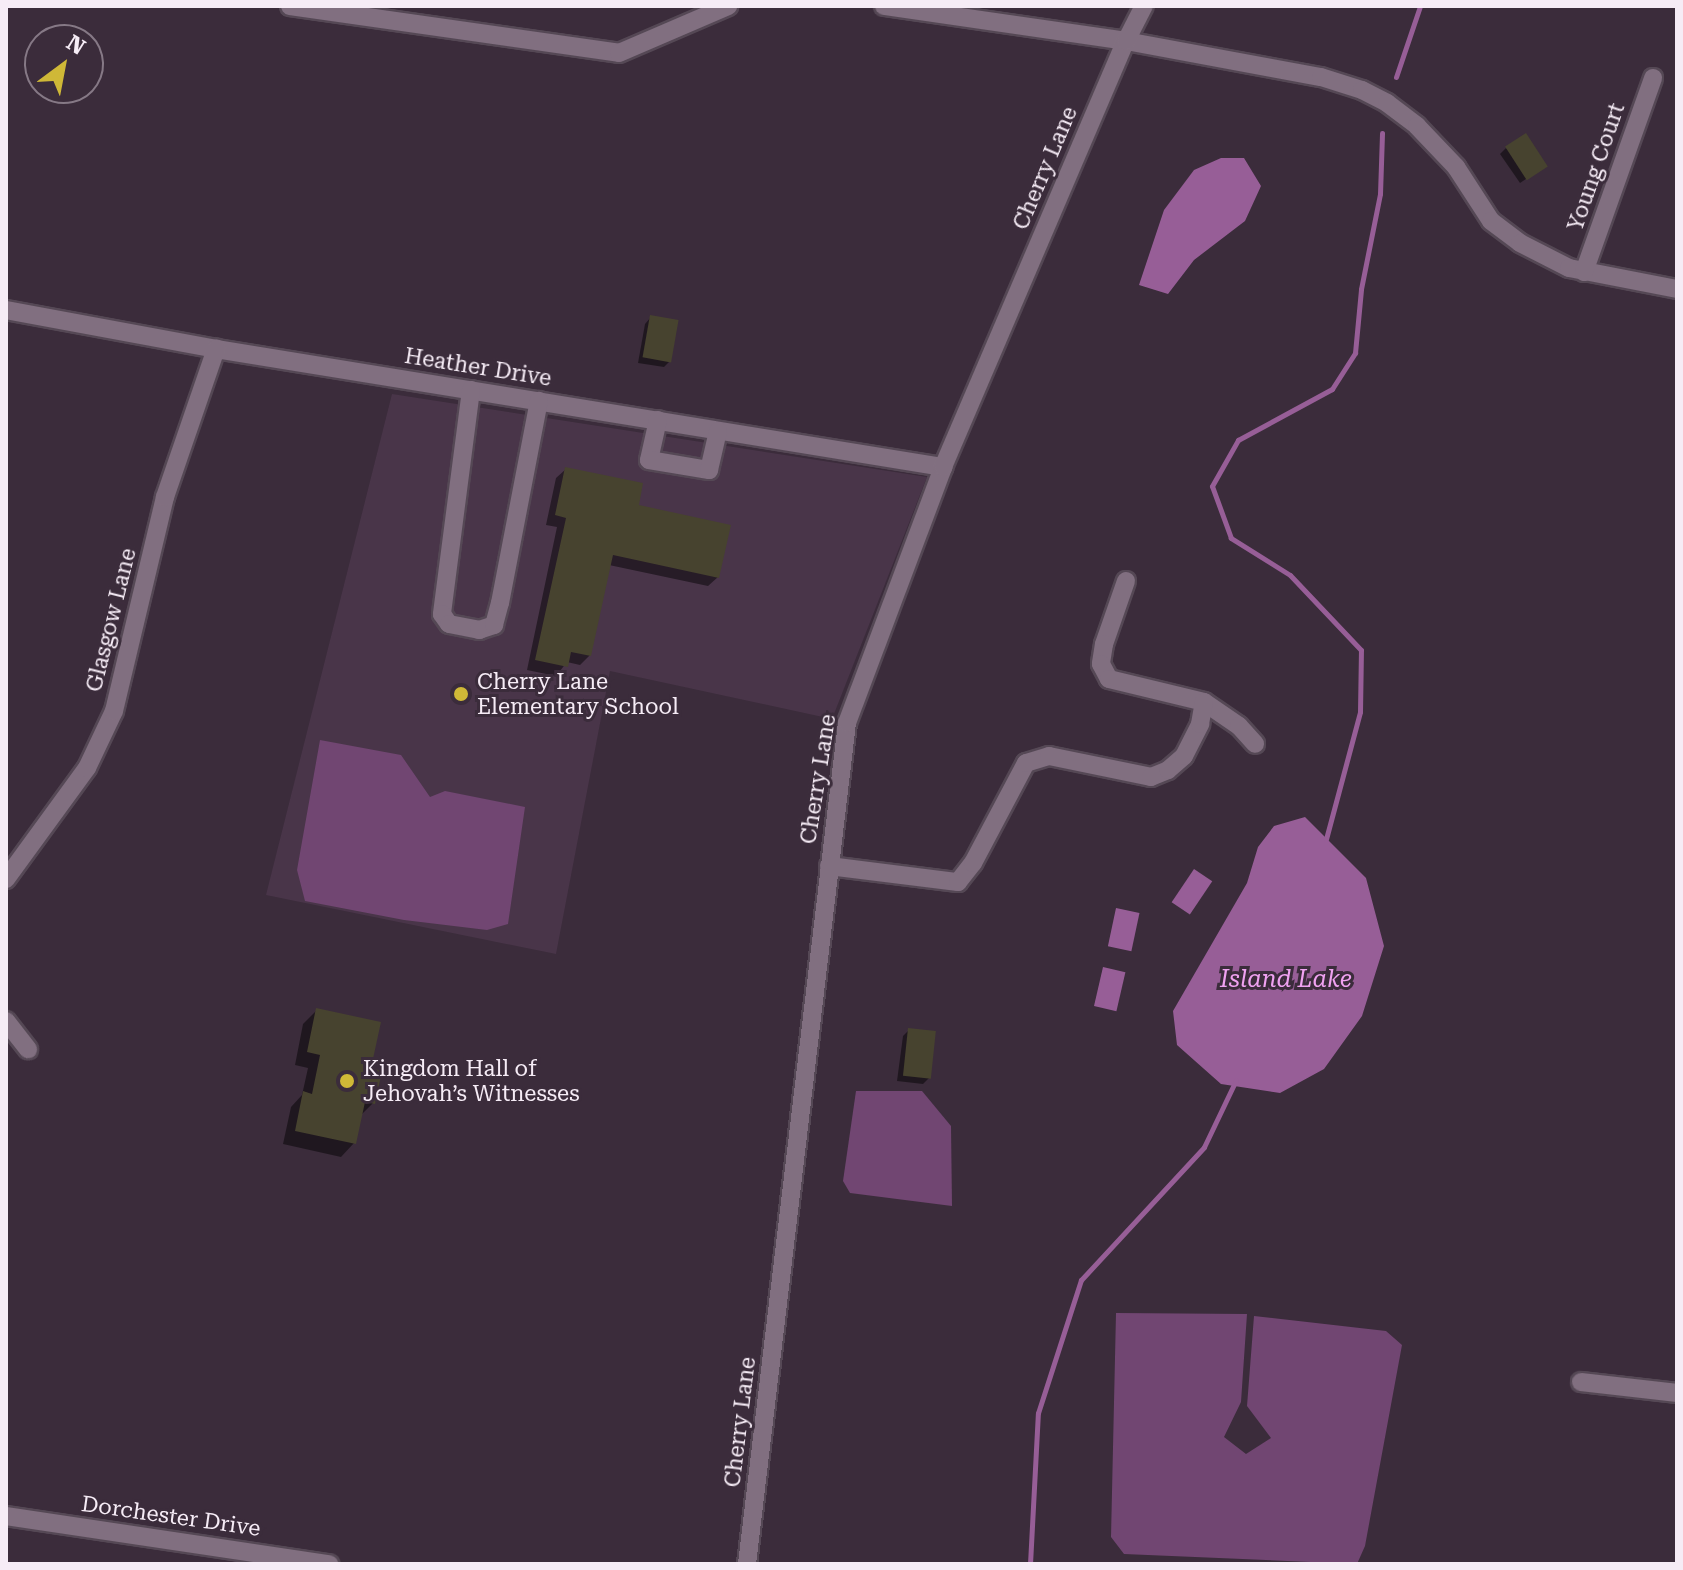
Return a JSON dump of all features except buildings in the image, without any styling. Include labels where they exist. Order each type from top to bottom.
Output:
[{"type":"street","points":[[290,6],[619,53],[728,6]]},
{"type":"street","points":[[884,6],[1126,41],[1321,77],[1387,103],[1417,126],[1456,167],[1491,221],[1520,243],[1569,268],[1677,289]]},
{"type":"street","name":"Cherry Lane","points":[[747,1564],[847,723],[943,467],[1126,41],[1144,6]]},
{"type":"street","name":"Young Court","points":[[1584,272],[1653,78]]},
{"type":"street","name":"Heather Drive","points":[[6,310],[216,349],[943,467]]},
{"type":"street","name":"Glasgow Lane","points":[[6,879],[87,768],[114,711],[165,497],[216,349]]},
{"type":"street","points":[[471,390],[442,614],[449,624],[479,630],[494,625],[500,603],[539,401]]},
{"type":"street","points":[[658,420],[649,460],[709,470],[718,431]]},
{"type":"street","points":[[1126,581],[1104,644],[1101,664],[1109,679],[1204,702],[1239,726],[1255,744]]},
{"type":"street","points":[[829,866],[958,882],[973,863],[1026,763],[1049,756],[1151,777],[1168,770],[1184,756],[1200,724],[1204,702]]},
{"type":"street","points":[[6,1021],[28,1049]]},
{"type":"street","points":[[1581,1382],[1677,1393]]},
{"type":"street","name":"Dorchester Drive","points":[[6,1516],[329,1564]]},
{"type":"shaded area","name":"Cherry Lane Elementary School","points":[[392,394],[927,477],[832,719],[610,671],[556,954],[266,895]]},
{"type":"shaded area","points":[[320,740],[401,755],[430,797],[445,791],[525,807],[508,924],[487,930],[404,920],[305,901],[297,870]]},
{"type":"shaded area","points":[[856,1091],[922,1091],[951,1126],[952,1206],[850,1193],[843,1181]]},
{"type":"shaded area","points":[[1116,1313],[1247,1314],[1241,1402],[1224,1437],[1246,1454],[1271,1438],[1247,1406],[1254,1316],[1386,1331],[1402,1345],[1365,1546],[1357,1564],[1124,1554],[1111,1537]]},
{"type":"water","points":[[1221,158],[1244,158],[1261,186],[1245,221],[1194,260],[1168,294],[1139,285],[1164,210],[1194,170]]},
{"type":"water","name":"Island Lake","points":[[1305,817],[1366,878],[1384,946],[1362,1016],[1324,1069],[1280,1093],[1221,1084],[1177,1045],[1173,1011],[1247,883],[1258,847],[1274,826]]},
{"type":"water","points":[[1194,869],[1212,881],[1190,914],[1172,902]]},
{"type":"water","points":[[1116,908],[1139,913],[1131,951],[1108,946]]},
{"type":"water","points":[[1103,967],[1125,972],[1116,1011],[1094,1006]]},
{"type":"waterway","points":[[1396,77],[1420,6]]},
{"type":"waterway","points":[[1326,839],[1360,712],[1361,650],[1290,575],[1231,538],[1212,486],[1238,440],[1332,389],[1355,353],[1361,289],[1380,194],[1382,133]]},
{"type":"waterway","points":[[1030,1564],[1038,1413],[1081,1280],[1204,1147],[1236,1080]]},
{"type":"place","name":"Cherry Lane Elementary School","points":[[461,694]]},
{"type":"place","name":"Kingdom Hall of Jehovah’s Witnesses","points":[[347,1081]]}]
